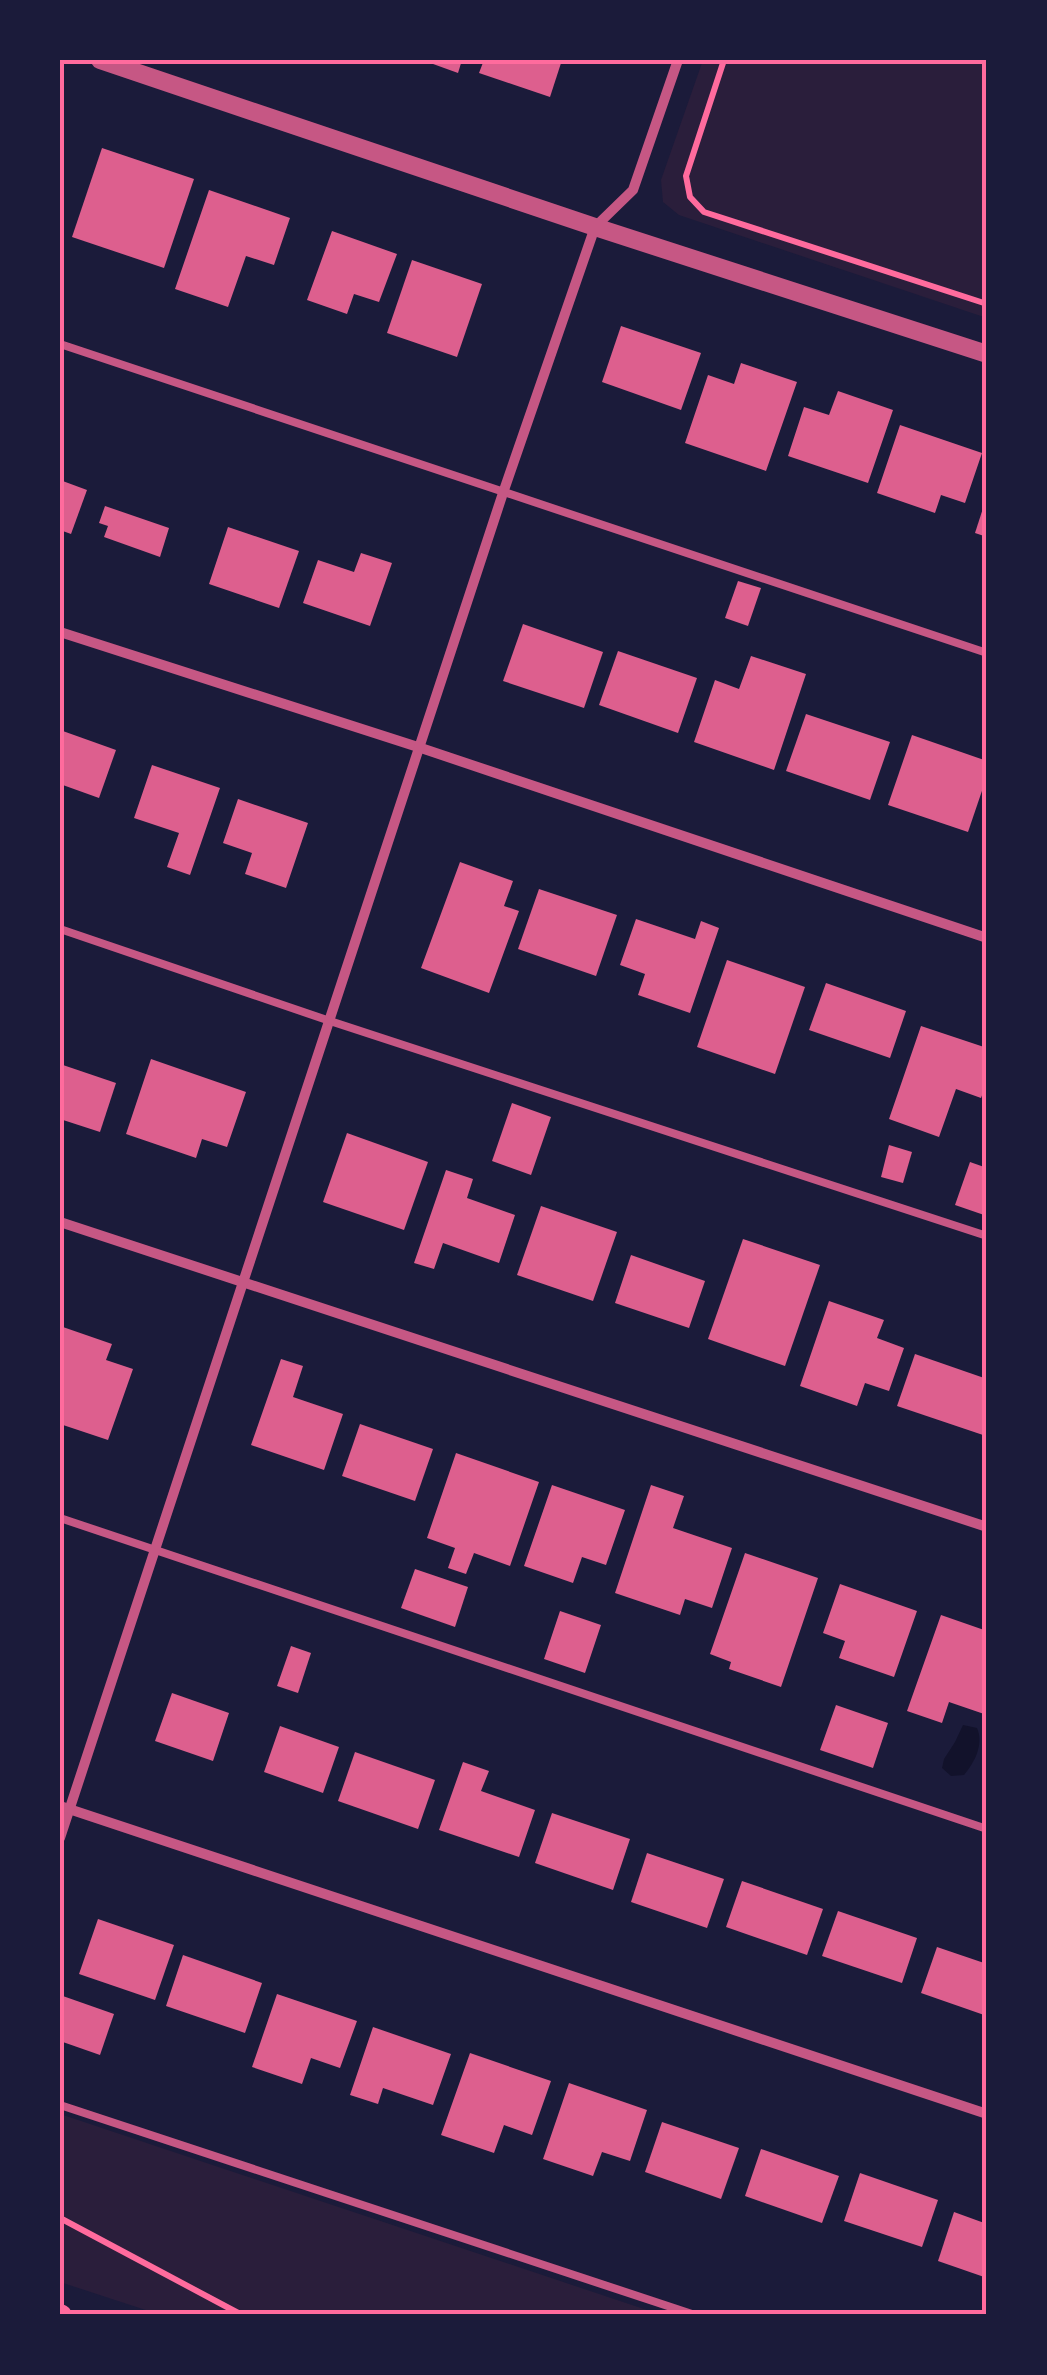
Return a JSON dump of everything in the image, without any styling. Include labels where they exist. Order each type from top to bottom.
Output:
[{"type":"street","points":[[100,60],[987,354]]},
{"type":"street","points":[[60,1838],[65,1808],[155,1549],[503,493],[595,227],[633,190],[678,60]]},
{"type":"street","points":[[60,632],[421,748],[987,938]]},
{"type":"street","points":[[60,1222],[987,1527]]},
{"type":"street","points":[[65,1808],[987,2114]]},
{"type":"lane","points":[[60,344],[987,654]]},
{"type":"lane","points":[[60,929],[987,1236]]},
{"type":"lane","points":[[60,1518],[987,1829]]},
{"type":"lane","points":[[60,2105],[694,2315]]},
{"type":"path","points":[[724,60],[686,176],[690,197],[704,212],[987,304]]},
{"type":"path","points":[[60,2218],[242,2315]]},
{"type":"shaded area","points":[[703,60],[987,60],[987,318],[679,215],[663,202],[661,180]]},
{"type":"shaded area","points":[[963,1725],[977,1728],[979,1746],[964,1775],[951,1776],[942,1768],[944,1759]]},
{"type":"shaded area","points":[[60,2114],[662,2315],[161,2315],[60,2282]]},
{"type":"building","points":[[422,60],[462,60],[458,73]]},
{"type":"building","points":[[484,60],[562,60],[550,97],[479,73]]},
{"type":"building","points":[[102,148],[194,179],[164,268],[72,237]]},
{"type":"building","points":[[209,190],[290,218],[274,265],[246,256],[228,307],[175,289]]},
{"type":"building","points":[[332,231],[397,254],[379,302],[354,294],[347,314],[307,300]]},
{"type":"building","points":[[412,260],[482,284],[457,357],[387,333]]},
{"type":"building","points":[[621,326],[701,353],[681,410],[602,382]]},
{"type":"building","points":[[741,363],[797,382],[766,471],[685,443],[708,375],[734,384]]},
{"type":"building","points":[[838,391],[893,410],[868,483],[788,456],[804,407],[829,415]]},
{"type":"building","points":[[900,425],[982,453],[965,503],[941,495],[935,513],[877,493]]},
{"type":"building","points":[[60,480],[87,490],[71,534],[60,530]]},
{"type":"building","points":[[987,499],[987,537],[975,533]]},
{"type":"building","points":[[105,506],[169,528],[160,557],[104,537],[108,526],[99,523]]},
{"type":"building","points":[[228,527],[299,551],[279,608],[209,584]]},
{"type":"building","points":[[361,553],[392,563],[370,626],[303,603],[318,560],[354,572]]},
{"type":"building","points":[[738,581],[761,588],[748,626],[725,618]]},
{"type":"building","points":[[523,624],[603,652],[584,708],[503,681]]},
{"type":"building","points":[[618,651],[697,678],[678,733],[599,705]]},
{"type":"building","points":[[751,656],[806,674],[774,770],[694,742],[715,680],[739,689]]},
{"type":"building","points":[[806,714],[890,742],[870,800],[786,771]]},
{"type":"building","points":[[60,730],[116,750],[99,798],[60,784]]},
{"type":"building","points":[[912,735],[987,761],[987,776],[968,832],[888,805]]},
{"type":"building","points":[[152,765],[220,788],[190,875],[167,867],[179,833],[134,818]]},
{"type":"building","points":[[238,799],[308,823],[286,888],[245,874],[252,853],[223,843]]},
{"type":"building","points":[[460,862],[513,881],[504,906],[519,911],[489,993],[421,968]]},
{"type":"building","points":[[539,889],[617,915],[596,976],[518,949]]},
{"type":"building","points":[[636,919],[695,939],[701,921],[719,928],[690,1013],[638,995],[645,974],[620,965]]},
{"type":"building","points":[[727,960],[805,987],[775,1074],[697,1047]]},
{"type":"building","points":[[826,983],[906,1011],[890,1058],[809,1030]]},
{"type":"building","points":[[921,1026],[987,1048],[987,1082],[981,1098],[956,1089],[939,1137],[889,1119]]},
{"type":"building","points":[[151,1059],[246,1092],[227,1147],[202,1139],[196,1158],[126,1134]]},
{"type":"building","points":[[60,1064],[116,1083],[100,1132],[60,1119]]},
{"type":"building","points":[[512,1103],[551,1117],[531,1175],[492,1161]]},
{"type":"building","points":[[347,1133],[428,1162],[404,1230],[323,1202]]},
{"type":"building","points":[[889,1145],[912,1152],[903,1183],[881,1177]]},
{"type":"building","points":[[970,1162],[987,1168],[987,1216],[955,1205]]},
{"type":"building","points":[[446,1170],[473,1179],[467,1198],[515,1215],[499,1263],[443,1243],[434,1269],[414,1263]]},
{"type":"building","points":[[541,1206],[617,1232],[593,1301],[517,1275]]},
{"type":"building","points":[[743,1239],[820,1265],[785,1366],[708,1339]]},
{"type":"building","points":[[631,1255],[705,1281],[689,1328],[615,1303]]},
{"type":"building","points":[[829,1301],[884,1320],[877,1338],[904,1348],[889,1391],[865,1383],[857,1406],[800,1386]]},
{"type":"building","points":[[60,1326],[112,1344],[106,1360],[133,1369],[108,1440],[60,1424]]},
{"type":"building","points":[[915,1354],[987,1379],[987,1423],[983,1435],[897,1406]]},
{"type":"building","points":[[281,1359],[303,1366],[293,1397],[343,1414],[324,1470],[251,1445]]},
{"type":"building","points":[[360,1424],[433,1449],[415,1501],[342,1476]]},
{"type":"building","points":[[456,1453],[539,1482],[510,1566],[474,1553],[466,1574],[448,1568],[455,1548],[427,1538]]},
{"type":"building","points":[[552,1485],[625,1510],[606,1565],[582,1557],[573,1583],[524,1566]]},
{"type":"building","points":[[651,1485],[684,1496],[673,1528],[732,1548],[712,1608],[685,1599],[680,1615],[615,1593]]},
{"type":"building","points":[[745,1553],[818,1578],[781,1687],[729,1669],[731,1662],[710,1654]]},
{"type":"building","points":[[415,1569],[468,1587],[455,1627],[401,1608]]},
{"type":"building","points":[[840,1584],[917,1611],[894,1677],[839,1658],[845,1641],[823,1633]]},
{"type":"building","points":[[560,1611],[601,1625],[585,1673],[544,1659]]},
{"type":"building","points":[[941,1615],[987,1631],[987,1715],[949,1702],[942,1723],[907,1711]]},
{"type":"building","points":[[291,1646],[311,1653],[298,1693],[277,1686]]},
{"type":"building","points":[[172,1693],[229,1713],[213,1761],[155,1741]]},
{"type":"building","points":[[836,1705],[888,1723],[873,1768],[820,1750]]},
{"type":"building","points":[[280,1726],[339,1747],[323,1793],[264,1772]]},
{"type":"building","points":[[355,1752],[435,1780],[418,1829],[338,1801]]},
{"type":"building","points":[[463,1762],[489,1771],[481,1791],[535,1810],[519,1857],[439,1830]]},
{"type":"building","points":[[552,1813],[630,1839],[613,1890],[535,1863]]},
{"type":"building","points":[[647,1853],[724,1879],[707,1928],[631,1902]]},
{"type":"building","points":[[742,1881],[823,1909],[807,1955],[726,1927]]},
{"type":"building","points":[[838,1911],[917,1938],[902,1983],[822,1956]]},
{"type":"building","points":[[98,1919],[174,1945],[155,2000],[79,1974]]},
{"type":"building","points":[[937,1947],[987,1964],[987,2016],[921,1993]]},
{"type":"building","points":[[183,1955],[262,1983],[245,2033],[166,2006]]},
{"type":"building","points":[[277,1994],[357,2021],[340,2068],[311,2058],[302,2084],[252,2067]]},
{"type":"building","points":[[60,1995],[114,2014],[100,2055],[60,2041]]},
{"type":"building","points":[[373,2027],[451,2054],[433,2105],[383,2088],[378,2104],[350,2095]]},
{"type":"building","points":[[470,2053],[551,2081],[532,2135],[504,2125],[494,2153],[441,2135]]},
{"type":"building","points":[[569,2083],[647,2110],[630,2161],[602,2152],[593,2176],[543,2159]]},
{"type":"building","points":[[662,2122],[739,2148],[721,2199],[645,2172]]},
{"type":"building","points":[[761,2149],[839,2176],[822,2223],[745,2196]]},
{"type":"building","points":[[860,2173],[938,2200],[922,2247],[844,2221]]},
{"type":"building","points":[[954,2212],[987,2224],[987,2278],[938,2261]]}]
